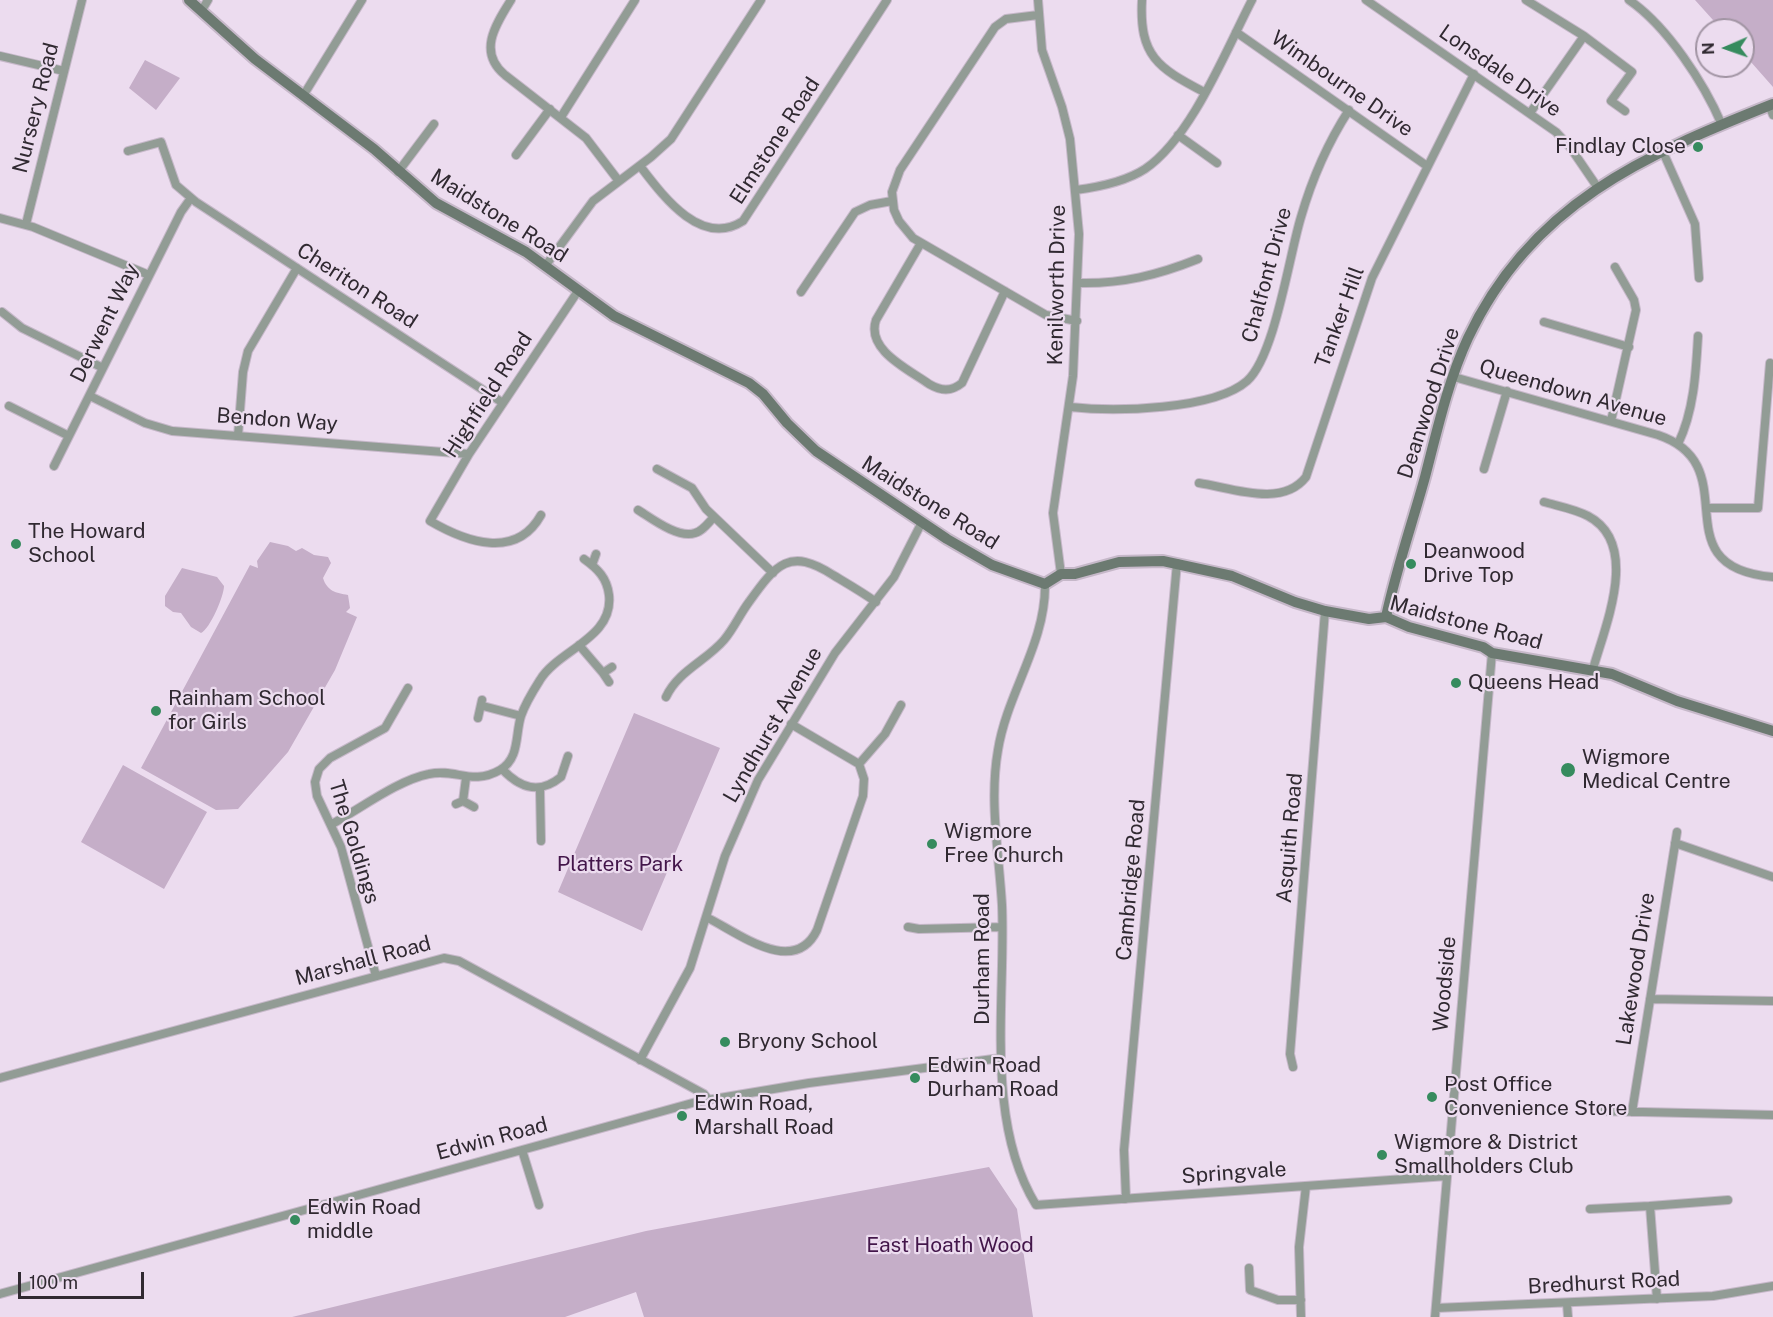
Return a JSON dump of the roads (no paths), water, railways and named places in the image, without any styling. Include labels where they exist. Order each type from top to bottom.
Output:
[{"type":"street","name":"Nursery Road","points":[[26,224],[82,0]]},
{"type":"street","name":"Maidstone Road","points":[[189,0],[255,59],[374,149],[398,172],[443,207],[546,265],[614,316],[748,383],[763,394],[816,451],[922,522],[993,565],[1045,584],[1060,574],[1075,574],[1127,560],[1177,563],[1232,576],[1285,599],[1325,611],[1369,619],[1386,617],[1409,627],[1483,647],[1491,653],[1545,664],[1593,669],[1704,710],[1773,731]]},
{"type":"street","points":[[202,10],[208,0]]},
{"type":"street","points":[[303,96],[362,0]]},
{"type":"street","points":[[511,0],[493,30],[490,44],[493,59],[501,72],[561,117],[593,146],[618,180]]},
{"type":"street","points":[[561,117],[635,0]]},
{"type":"street","points":[[546,265],[586,209],[618,180],[640,166],[678,129],[761,0]]},
{"type":"street","name":"Elmstone Road","points":[[640,166],[670,202],[698,224],[719,230],[743,221],[887,0]]},
{"type":"street","name":"Kenilworth Drive","points":[[1038,0],[1042,50],[1066,119],[1076,190],[1079,283],[1077,321],[1070,407],[1053,513],[1060,574]]},
{"type":"street","points":[[1142,0],[1142,32],[1149,53],[1163,68],[1204,92]]},
{"type":"street","points":[[1076,190],[1112,183],[1143,170],[1178,135],[1204,92],[1252,0]]},
{"type":"street","name":"Lonsdale Drive","points":[[1366,0],[1562,137],[1598,188]]},
{"type":"street","points":[[1526,0],[1584,36],[1632,72],[1611,101],[1625,111]]},
{"type":"street","points":[[1629,0],[1641,10],[1690,66],[1703,84],[1722,125]]},
{"type":"street","points":[[1038,15],[1006,19],[994,27],[900,170],[894,184],[892,201],[899,221],[921,243],[1046,315],[1077,321]]},
{"type":"street","name":"Wimbourne Drive","points":[[1236,32],[1427,166]]},
{"type":"street","points":[[1530,113],[1584,36]]},
{"type":"street","points":[[0,56],[63,71]]},
{"type":"street","name":"Tanker Hill","points":[[1199,483],[1278,494],[1293,490],[1306,477],[1372,278],[1474,74]]},
{"type":"street","name":"Deanwood Drive","points":[[1386,617],[1454,377],[1469,337],[1504,278],[1551,225],[1616,175],[1722,125],[1772,108]]},
{"type":"street","points":[[516,155],[550,109]]},
{"type":"street","name":"Chalfont Drive","points":[[1070,407],[1117,410],[1161,406],[1223,394],[1240,386],[1252,375],[1268,342],[1298,227],[1314,177],[1324,152],[1349,110]]},
{"type":"street","points":[[398,172],[434,124]]},
{"type":"street","points":[[1178,135],[1216,163]]},
{"type":"street","name":"Cheriton Road","points":[[128,151],[160,142],[174,181],[191,198],[503,403]]},
{"type":"street","points":[[1663,152],[1695,224],[1699,278]]},
{"type":"street","name":"Derwent Way","points":[[54,466],[149,275],[191,198]]},
{"type":"street","points":[[801,292],[855,212],[870,205],[892,201]]},
{"type":"street","points":[[0,218],[26,224],[149,275]]},
{"type":"street","points":[[921,243],[876,320],[873,333],[881,348],[929,384],[942,390],[954,388],[962,383],[1005,291]]},
{"type":"street","points":[[1079,283],[1112,283],[1138,279],[1198,259]]},
{"type":"street","points":[[1611,421],[1636,306],[1616,267]]},
{"type":"street","points":[[238,436],[243,372],[248,351],[297,268]]},
{"type":"street","name":"Highfield Road","points":[[541,515],[532,530],[522,537],[495,542],[457,537],[430,521],[469,454],[578,291]]},
{"type":"street","points":[[2,312],[22,328],[103,368]]},
{"type":"street","points":[[1544,322],[1629,346]]},
{"type":"street","points":[[1678,444],[1686,424],[1693,394],[1698,336]]},
{"type":"street","points":[[1706,507],[1758,508],[1770,363]]},
{"type":"street","name":"Queendown Avenue","points":[[1454,377],[1611,421],[1678,444],[1696,462],[1701,472],[1705,486],[1709,536],[1720,556],[1747,573],[1773,577]]},
{"type":"street","points":[[1484,469],[1507,391]]},
{"type":"street","name":"Bendon Way","points":[[90,396],[156,427],[238,436],[469,454]]},
{"type":"street","points":[[9,406],[69,436]]},
{"type":"street","points":[[657,469],[692,488],[714,517],[773,573]]},
{"type":"street","points":[[1544,502],[1579,512],[1599,523],[1609,535],[1616,555],[1615,584],[1593,669]]},
{"type":"street","points":[[638,510],[677,531],[689,534],[698,532],[714,517]]},
{"type":"street","name":"Lyndhurst Avenue","points":[[640,1060],[690,968],[740,819],[758,780],[835,653],[894,577],[922,522]]},
{"type":"street","points":[[592,565],[596,554]]},
{"type":"street","points":[[332,824],[421,776],[446,772],[466,778],[478,777],[502,769],[515,751],[521,716],[546,671],[602,624],[609,606],[606,581],[584,559]]},
{"type":"street","points":[[666,697],[679,677],[708,657],[720,645],[752,598],[773,573],[792,561],[813,562],[876,602]]},
{"type":"street","name":"Cambridge Road","points":[[1126,1199],[1124,1150],[1177,563]]},
{"type":"street","name":"Durham Road","points":[[1031,1194],[1011,1140],[1001,1058],[1002,927],[996,827],[996,760],[1004,727],[1042,621],[1045,584]]},
{"type":"street","name":"Asquith Road","points":[[1293,1067],[1291,1043],[1325,611]]},
{"type":"street","points":[[579,645],[609,681]]},
{"type":"street","name":"Woodside","points":[[1435,1313],[1491,653]]},
{"type":"street","points":[[603,673],[612,667]]},
{"type":"street","name":"The Goldings","points":[[376,976],[341,847],[315,788],[319,769],[330,758],[385,728],[408,688]]},
{"type":"street","points":[[478,718],[482,703],[521,716]]},
{"type":"street","points":[[859,764],[885,734],[901,705]]},
{"type":"street","points":[[706,917],[777,952],[791,951],[808,942],[816,930],[862,796],[864,778],[859,764],[791,724]]},
{"type":"street","points":[[502,769],[516,782],[540,789],[561,777],[568,756]]},
{"type":"street","points":[[466,778],[460,803],[474,807]]},
{"type":"street","points":[[540,789],[542,841]]},
{"type":"street","name":"Lakewood Drive","points":[[1632,1112],[1677,832]]},
{"type":"street","points":[[1675,843],[1773,877]]},
{"type":"street","points":[[908,927],[1002,927]]},
{"type":"street","name":"Marshall Road","points":[[0,1078],[423,962],[451,958],[704,1094],[708,1099]]},
{"type":"street","points":[[1650,999],[1773,1001]]},
{"type":"street","name":"Edwin Road","points":[[0,1294],[708,1099],[1001,1058]]},
{"type":"street","points":[[1599,1111],[1773,1115]]},
{"type":"street","points":[[522,1150],[539,1205]]},
{"type":"street","name":"Springvale","points":[[1031,1194],[1036,1205],[1040,1206],[1447,1176]]},
{"type":"street","points":[[1301,1317],[1299,1247],[1306,1186]]},
{"type":"street","points":[[1590,1209],[1728,1200]]},
{"type":"street","points":[[1650,1206],[1657,1299]]},
{"type":"street","points":[[1249,1268],[1250,1290],[1278,1300],[1301,1300]]},
{"type":"street","name":"Bredhurst Road","points":[[1435,1313],[1736,1294],[1773,1286]]},
{"type":"street","points":[[1567,1304],[1568,1317]]},
{"type":"place","name":"Findlay Close","points":[[1698,147]]},
{"type":"place","name":"The Howard School","points":[[16,544]]},
{"type":"place","name":"Deanwood Drive Top","points":[[1411,564]]},
{"type":"place","name":"Queens Head","points":[[1456,683]]},
{"type":"place","name":"Rainham School for Girls","points":[[156,711]]},
{"type":"place","name":"Wigmore Medical Centre","points":[[1568,770]]},
{"type":"place","name":"Wigmore Free Church","points":[[932,844]]},
{"type":"place","name":"Bryony School","points":[[725,1042]]},
{"type":"place","name":"Edwin Road Durham Road","points":[[915,1078]]},
{"type":"place","name":"Post Office Convenience Store","points":[[1432,1097]]},
{"type":"place","name":"Edwin Road, Marshall Road","points":[[682,1116]]},
{"type":"place","name":"Wigmore & District Smallholders Club","points":[[1382,1155]]},
{"type":"place","name":"Edwin Road middle","points":[[295,1220]]},
{"type":"park label","name":"Platters Park","points":[[620,865]]},
{"type":"park label","name":"East Hoath Wood","points":[[950,1246]]}]
